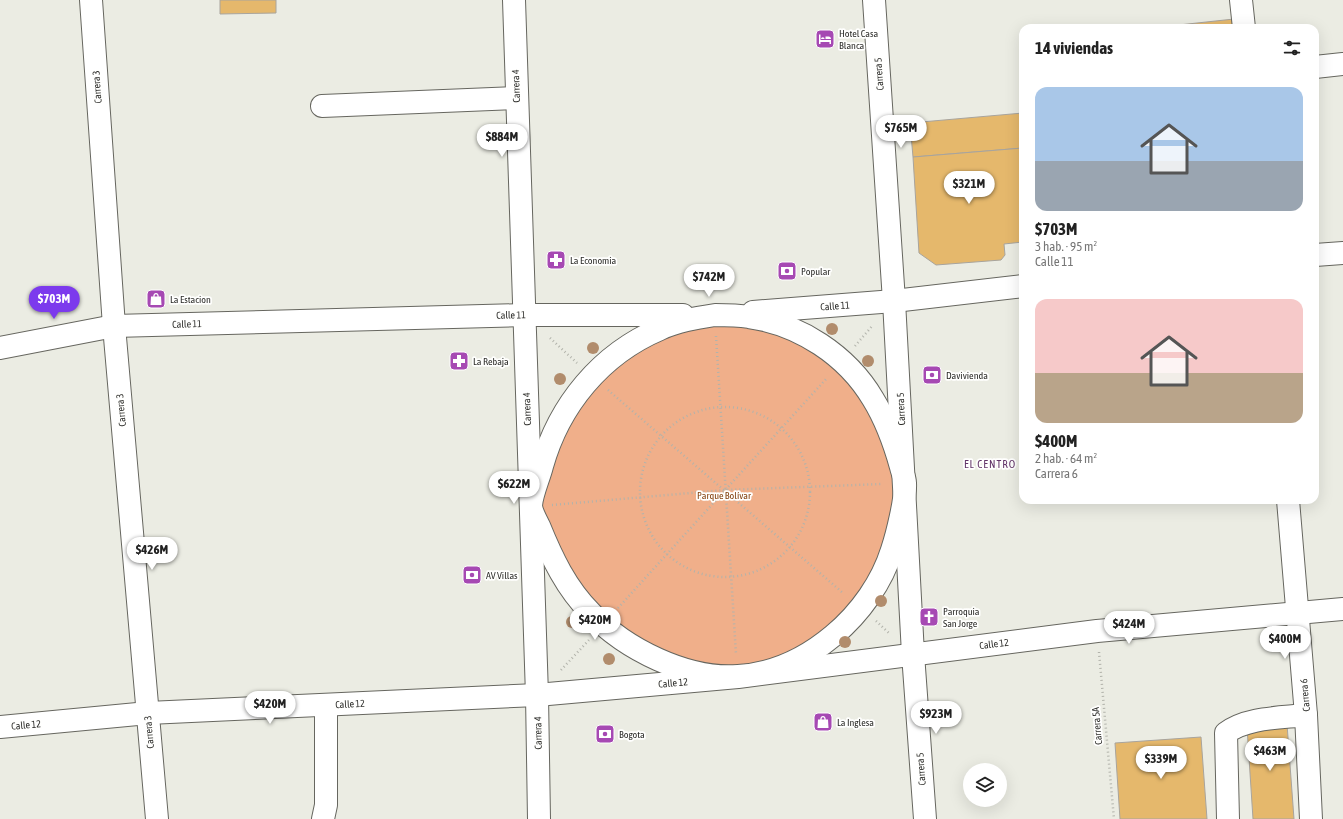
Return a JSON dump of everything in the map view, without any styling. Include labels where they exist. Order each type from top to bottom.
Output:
[{"type":"street","name":"Carrera 3","points":[[92,0],[114,326],[157,819]]},
{"type":"street","name":"Carrera 4","points":[[514,0],[537,695],[539,819]]},
{"type":"street","name":"Carrera 5","points":[[874,0],[905,483],[913,654],[925,819]]},
{"type":"street","points":[[1241,0],[1244,24]]},
{"type":"street","points":[[1319,67],[1343,64]]},
{"type":"street","points":[[322,106],[517,98]]},
{"type":"street","points":[[1319,255],[1343,253]]},
{"type":"street","name":"Calle 11","points":[[0,348],[114,326],[524,315],[714,315],[894,301],[1019,286]]},
{"type":"street","points":[[714,315],[749,317],[783,325],[814,340],[842,361],[865,386],[883,416],[896,448],[905,483],[897,536],[888,562],[877,586],[842,630],[819,647],[793,661],[766,671],[738,676],[702,673],[666,663],[633,647],[603,626],[579,600],[559,572],[531,506],[546,449],[558,423],[573,398],[592,376],[612,357],[636,341],[660,328],[687,320],[714,315]]},
{"type":"street","name":"Carrera 6","points":[[1288,504],[1306,715],[1311,819]]},
{"type":"street","name":"Calle 12","points":[[0,727],[148,713],[326,706],[537,695],[738,676],[1097,631],[1343,610]]},
{"type":"street","points":[[323,819],[326,805],[326,706]]},
{"type":"street","points":[[1228,819],[1226,733],[1234,727],[1251,722],[1306,715]]},
{"type":"path","points":[[537,695],[603,626],[842,361],[894,301]]},
{"type":"path","points":[[524,315],[592,376],[913,654]]},
{"type":"path","points":[[714,315],[738,676]]},
{"type":"path","points":[[720,406],[753,411],[782,428],[802,454],[810,487],[806,519],[790,547],[764,569],[731,578],[696,573],[666,555],[647,529],[639,498],[644,464],[660,435],[687,414],[720,406]]},
{"type":"path","points":[[531,506],[725,490],[905,483]]},
{"type":"path","name":"Carrera 5A","points":[[1097,631],[1114,819]]},
{"type":"green space","name":"Parque Bolívar","points":[[749,317],[842,361],[905,483],[877,586],[793,661],[701,673],[603,625],[531,506],[558,423],[636,341]]},
{"type":"building","points":[[220,0],[276,0],[276,13],[220,14]]},
{"type":"building","points":[[1234,19],[1234,24],[1188,24]]},
{"type":"building","points":[[1019,113],[1019,148],[913,157],[910,123]]},
{"type":"building","points":[[1019,148],[1019,242],[1004,244],[1005,255],[1001,260],[936,265],[919,253],[913,157]]},
{"type":"building","points":[[1287,724],[1294,819],[1253,819],[1247,727]]},
{"type":"building","points":[[1201,737],[1207,819],[1120,819],[1115,743]]},
{"type":"place","name":"Hotel Casa Blanca","points":[[825,39]]},
{"type":"place","name":"La Economia","points":[[556,260]]},
{"type":"place","name":"Popular","points":[[787,271]]},
{"type":"place","name":"La Estacion","points":[[156,299]]},
{"type":"place","name":"La Rebaja","points":[[459,361]]},
{"type":"place","name":"Davivienda","points":[[932,375]]},
{"type":"place","name":"AV Villas","points":[[472,575]]},
{"type":"place","name":"Parroquia San Jorge","points":[[929,617]]},
{"type":"place","name":"La Inglesa","points":[[823,722]]},
{"type":"place","name":"Bogota","points":[[605,734]]},
{"type":"district","name":"EL CENTRO","points":[[990,464]]}]
